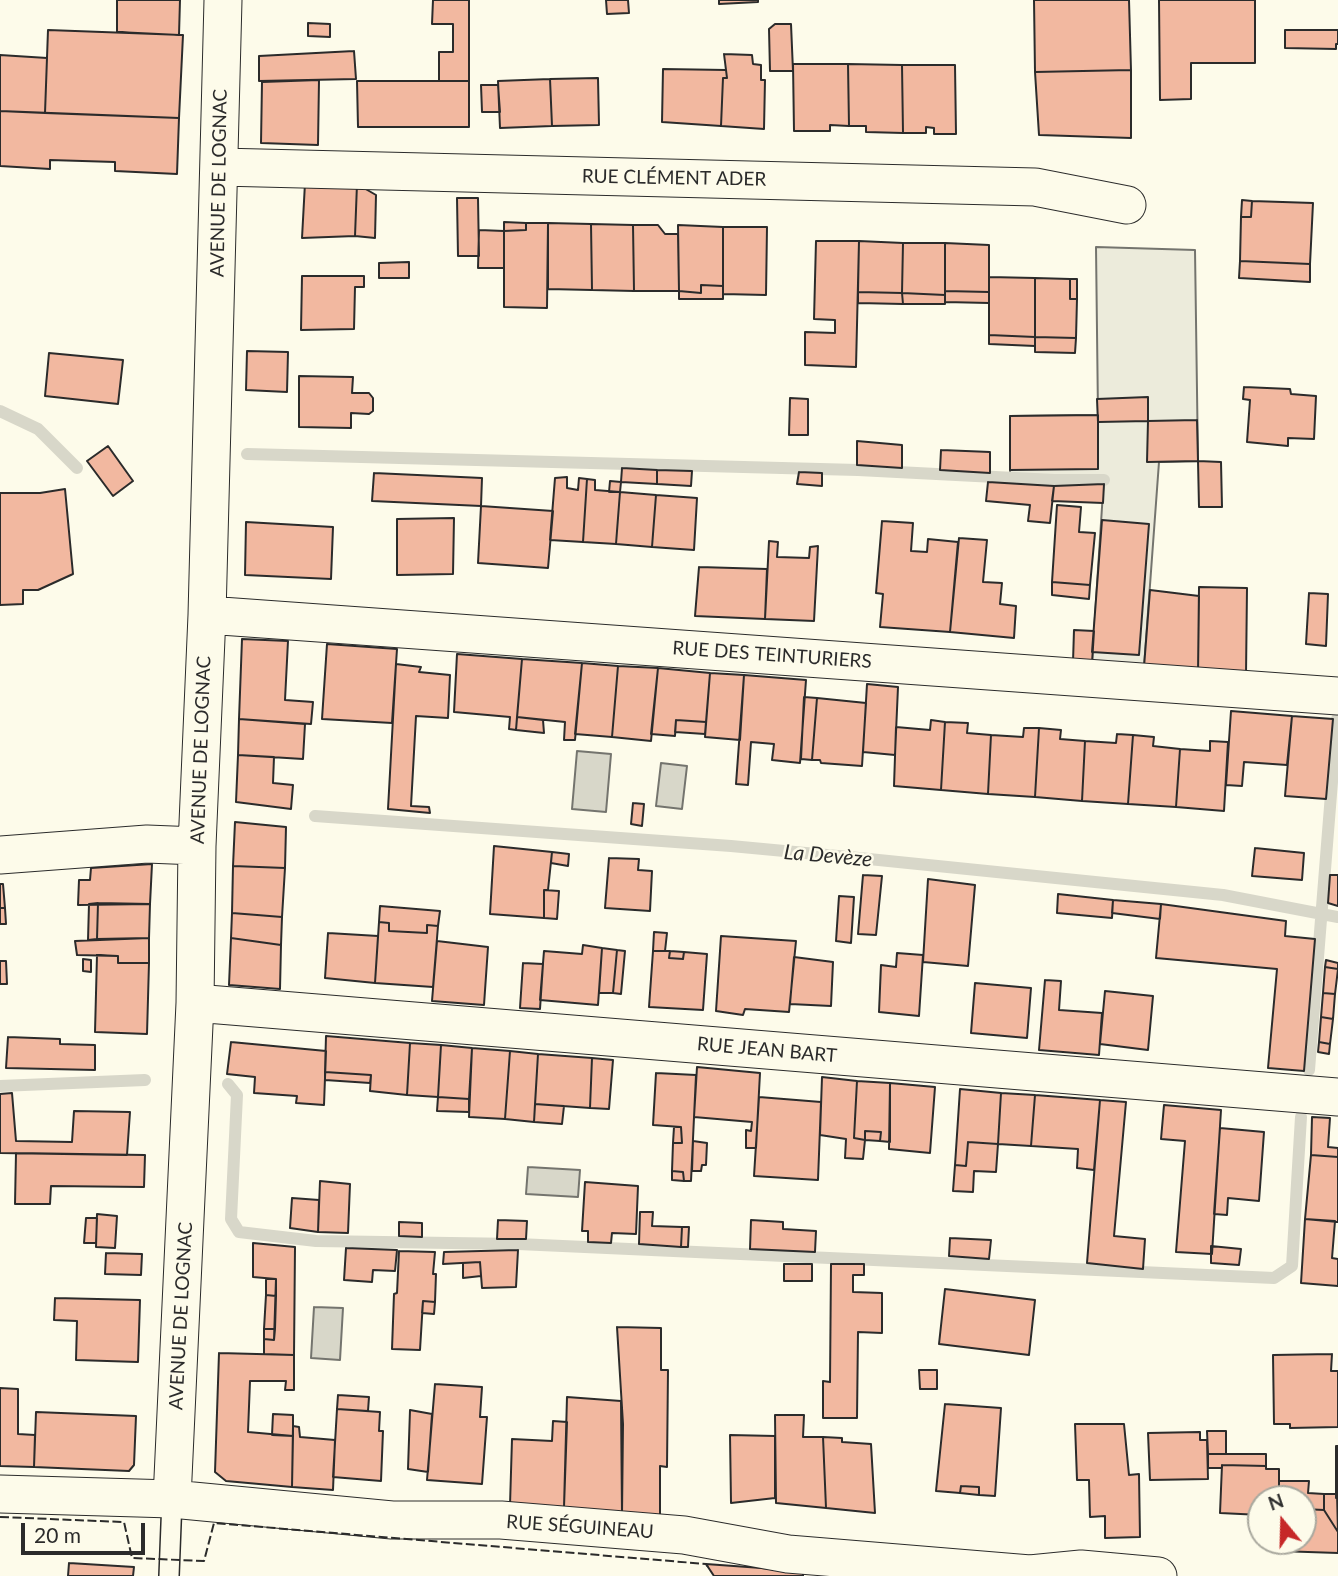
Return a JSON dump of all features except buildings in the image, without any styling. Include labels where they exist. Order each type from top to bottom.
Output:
[{"type":"street","name":"AVENUE DE LOGNAC","points":[[173,1500],[195,1003],[197,846],[207,615],[223,0]]},
{"type":"street","name":"RUE CLÉMENT ADER","points":[[220,167],[1035,187],[1126,205]]},
{"type":"street","name":"RUE DES TEINTURIERS","points":[[207,615],[1338,696]]},
{"type":"street","points":[[0,855],[147,844],[197,846]]},
{"type":"street","name":"RUE JEAN BART","points":[[195,1003],[1338,1097]]},
{"type":"street","name":"RUE SÉGUINEAU","points":[[0,1493],[173,1500],[392,1520],[500,1521],[684,1535],[788,1554],[1030,1574],[1081,1569],[1157,1576]]},
{"type":"lane","points":[[169,1576],[173,1500]]},
{"type":"shaded area","points":[[1096,247],[1195,250],[1198,461],[1159,462],[1144,667],[1092,663],[1104,476],[1010,475],[1010,416],[1098,415]]},
{"type":"shaded area","points":[[577,751],[611,754],[606,812],[572,809]]},
{"type":"shaded area","points":[[661,763],[687,766],[682,809],[656,806]]},
{"type":"shaded area","points":[[528,1167],[580,1170],[578,1197],[526,1194]]},
{"type":"shaded area","points":[[314,1307],[343,1308],[340,1360],[311,1358]]},
{"type":"waterway","name":"La Devèze","points":[[0,411],[38,429],[77,468]]},
{"type":"waterway","points":[[247,454],[858,470],[1104,480]]},
{"type":"waterway","points":[[1309,1070],[1337,719]]},
{"type":"waterway","name":"La Devèze","points":[[315,816],[731,846],[859,858],[1223,895],[1338,917]]},
{"type":"waterway","points":[[0,1086],[145,1080]]},
{"type":"waterway","points":[[228,1084],[237,1095],[231,1219],[239,1232],[316,1241],[518,1244],[1274,1278],[1292,1266],[1301,1117]]},
{"type":"fence","points":[[0,1517],[124,1522],[132,1558],[204,1561],[214,1523],[706,1564],[708,1567]]}]
